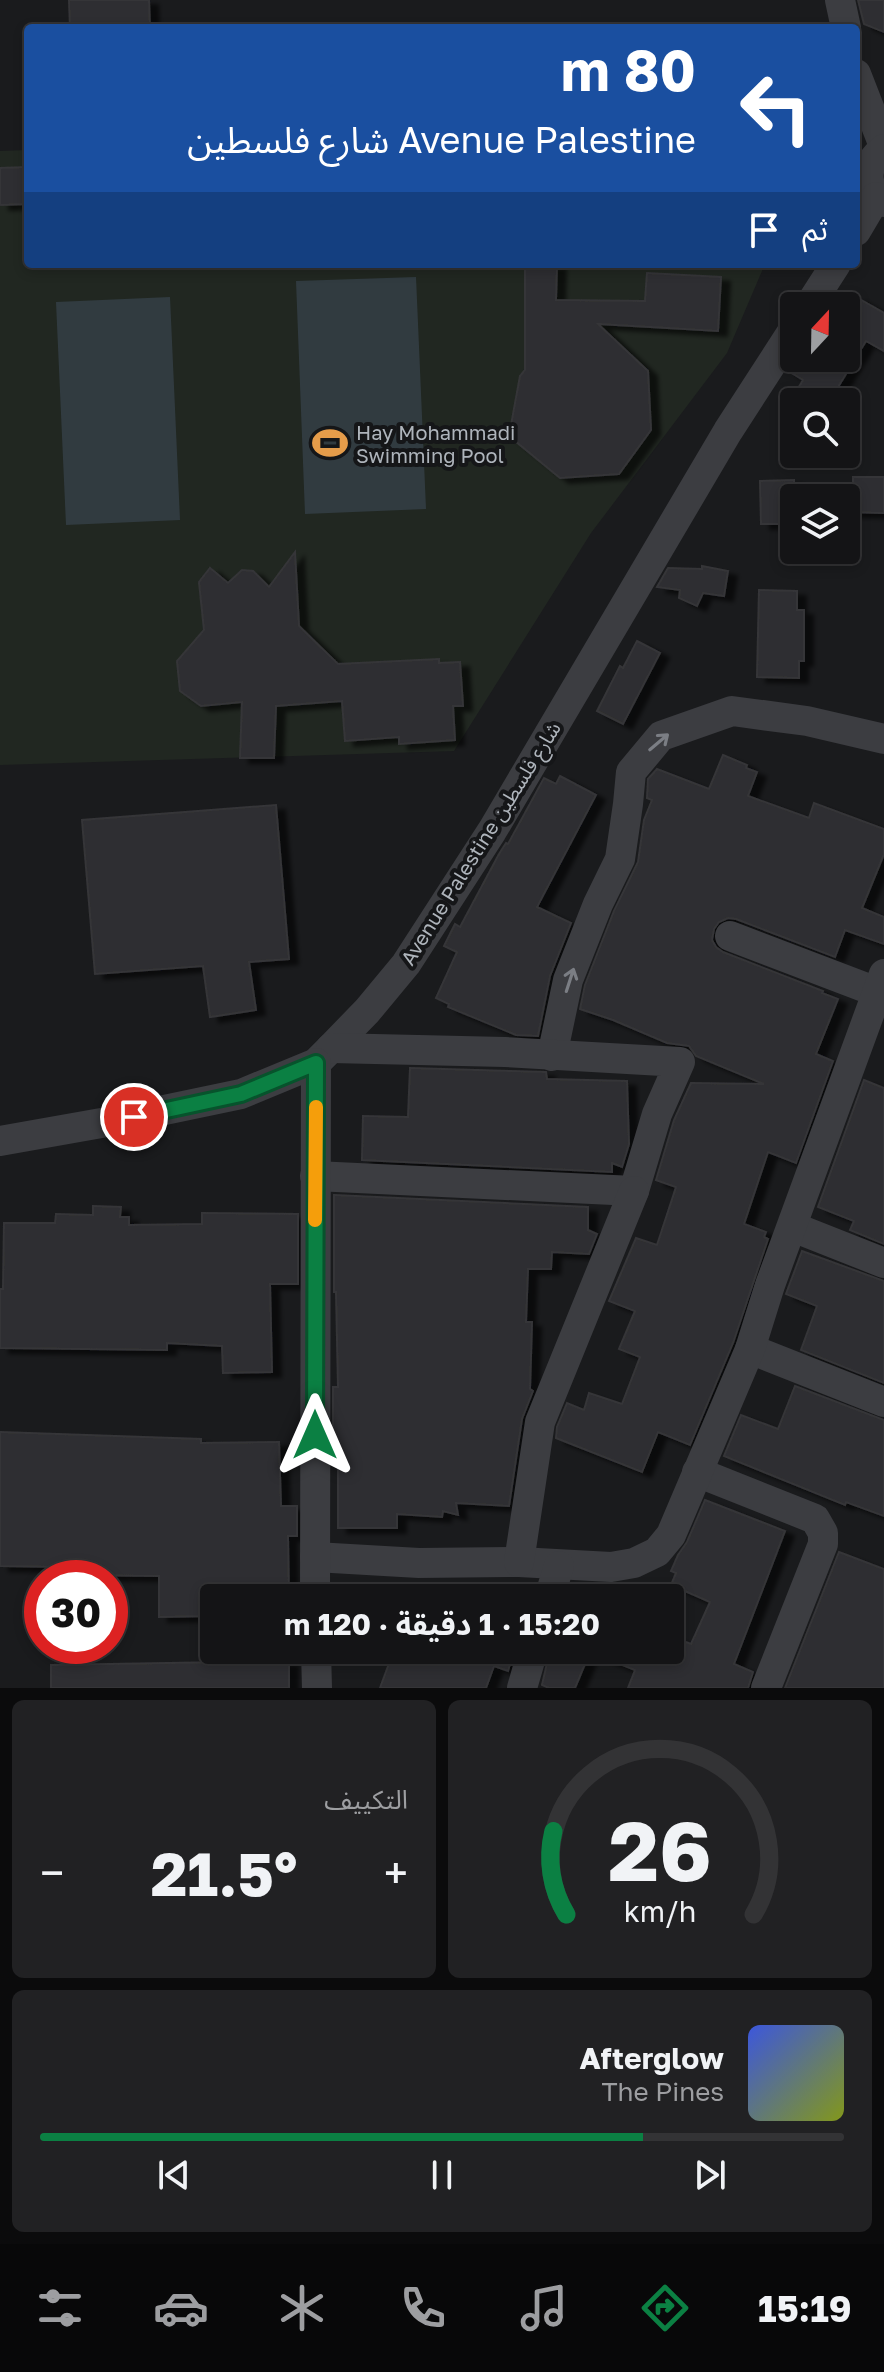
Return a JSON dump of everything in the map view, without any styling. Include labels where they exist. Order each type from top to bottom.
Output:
[{"type":"street","points":[[840,0],[845,24]]},
{"type":"street","points":[[860,85],[884,148],[870,164],[868,175],[869,185],[880,200],[860,226]]},
{"type":"street","points":[[818,292],[833,268]]},
{"type":"street","name":"Avenue Palestine شارع فلسطين","points":[[0,1141],[241,1094],[324,1055],[367,1011],[406,964],[483,844],[728,431],[780,351]]},
{"type":"street","points":[[552,1056],[568,980],[598,904],[620,859],[631,772],[661,736],[732,711],[807,721],[884,739]]},
{"type":"street","points":[[315,1557],[419,1563],[519,1562],[611,1567],[634,1563],[657,1552],[671,1535],[750,1349],[770,1285],[880,983],[730,936]]},
{"type":"street","points":[[315,1584],[315,1176],[324,1055],[505,1052],[680,1062],[657,1114],[634,1191],[540,1422],[519,1562]]},
{"type":"street","points":[[315,1176],[634,1191]]},
{"type":"street","points":[[793,1227],[884,1263]]},
{"type":"street","points":[[750,1349],[884,1402]]},
{"type":"street","points":[[697,1472],[815,1519],[823,1533],[823,1544],[766,1688]]},
{"type":"street","points":[[553,1584],[559,1566]]},
{"type":"street","points":[[316,1664],[317,1688]]},
{"type":"street","points":[[522,1688],[529,1664]]},
{"type":"shaded area","name":"Hay Mohammadi Swimming Pool","points":[[24,150],[24,268],[763,268],[727,353],[591,533],[454,751],[0,765],[0,151]]},
{"type":"shaded area","points":[[416,277],[426,509],[305,514],[296,281]]},
{"type":"shaded area","points":[[170,297],[180,520],[66,525],[56,302]]},
{"type":"building","points":[[69,0],[149,0],[150,24],[70,24]]},
{"type":"building","points":[[858,0],[884,0],[884,32],[864,24]]},
{"type":"building","points":[[24,167],[24,204],[0,205],[0,168]]},
{"type":"building","points":[[525,268],[557,268],[556,300],[645,301],[647,273],[721,277],[718,331],[598,324],[648,371],[651,430],[619,474],[560,478],[509,436],[520,376],[525,370]]},
{"type":"building","points":[[860,299],[884,313],[884,351],[866,341],[860,351]]},
{"type":"building","points":[[790,372],[847,372],[837,388],[798,388],[803,380]]},
{"type":"building","points":[[853,477],[884,477],[884,513],[860,512],[860,484],[846,484],[853,483]]},
{"type":"building","points":[[794,480],[794,484],[780,484],[780,524],[761,524],[760,481]]},
{"type":"building","points":[[295,552],[299,626],[338,664],[439,659],[439,663],[460,662],[463,706],[453,706],[455,740],[399,744],[399,737],[345,741],[342,701],[276,706],[274,758],[240,758],[242,702],[201,706],[180,691],[177,661],[204,630],[199,582],[210,568],[228,583],[242,570],[253,571],[269,587]]},
{"type":"building","points":[[702,566],[728,571],[724,596],[703,593],[697,606],[679,598],[680,590],[657,587],[668,568],[702,569]]},
{"type":"building","points":[[759,590],[797,591],[797,610],[804,610],[804,661],[799,661],[799,678],[757,677]]},
{"type":"building","points":[[637,641],[660,653],[623,724],[597,711]]},
{"type":"building","points":[[723,755],[757,772],[748,796],[809,818],[814,803],[884,829],[884,854],[862,908],[884,917],[884,944],[845,930],[835,957],[736,919],[719,922],[714,929],[712,940],[723,952],[838,999],[816,1054],[833,1061],[796,1163],[768,1152],[744,1224],[766,1232],[764,1237],[768,1239],[733,1343],[690,1445],[658,1432],[642,1472],[556,1438],[557,1427],[567,1403],[584,1410],[589,1393],[622,1404],[640,1357],[619,1349],[635,1311],[609,1301],[636,1238],[657,1245],[676,1187],[656,1180],[674,1120],[691,1083],[764,1084],[696,1056],[689,1046],[667,1043],[580,1009],[585,985],[614,911],[638,862],[644,820],[652,800],[647,798],[648,779],[657,769],[709,789]]},
{"type":"building","points":[[560,776],[596,795],[537,907],[571,923],[550,976],[538,1036],[516,1035],[448,1007],[449,1004],[436,998],[457,952],[444,946],[455,924],[460,927],[544,778],[556,784]]},
{"type":"building","points":[[276,805],[289,959],[249,962],[256,1010],[210,1017],[203,966],[95,974],[82,820]]},
{"type":"building","points":[[410,1068],[546,1072],[547,1079],[627,1081],[629,1144],[622,1167],[612,1163],[612,1172],[362,1160],[363,1116],[408,1117]]},
{"type":"building","points":[[864,1080],[884,1088],[884,1244],[850,1230],[854,1221],[818,1207]]},
{"type":"building","points":[[334,1195],[588,1207],[588,1230],[597,1234],[589,1254],[552,1252],[551,1269],[528,1269],[526,1322],[532,1322],[530,1389],[533,1391],[522,1419],[509,1506],[456,1503],[458,1515],[443,1511],[442,1517],[397,1514],[397,1528],[338,1528],[338,1444],[333,1444],[333,1387],[338,1387]]},
{"type":"building","points":[[93,1206],[121,1207],[120,1217],[129,1217],[129,1225],[202,1224],[202,1213],[298,1214],[298,1284],[270,1284],[272,1372],[223,1373],[222,1346],[167,1343],[167,1350],[0,1348],[4,1223],[55,1223],[56,1214],[93,1215]]},
{"type":"building","points":[[802,1251],[884,1281],[884,1383],[801,1350],[817,1306],[786,1294]]},
{"type":"building","points":[[795,1386],[884,1420],[884,1516],[846,1502],[845,1505],[724,1456],[741,1415],[778,1429]]},
{"type":"building","points":[[0,1432],[201,1439],[201,1443],[279,1442],[281,1506],[297,1506],[297,1536],[288,1536],[289,1584],[200,1584],[200,1616],[159,1617],[159,1576],[128,1576],[128,1560],[24,1560],[24,1566],[0,1566]]},
{"type":"building","points":[[705,1500],[785,1531],[734,1664],[753,1672],[748,1688],[628,1688],[635,1670],[620,1664],[684,1664],[684,1641],[691,1644],[710,1602],[684,1591],[684,1584],[671,1584],[676,1573],[671,1571]]},
{"type":"building","points":[[839,1552],[884,1569],[884,1688],[785,1688]]},
{"type":"building","points":[[289,1664],[289,1688],[51,1688],[51,1665]]},
{"type":"building","points":[[389,1664],[510,1664],[508,1671],[494,1666],[486,1688],[380,1688]]},
{"type":"building","points":[[547,1664],[585,1664],[575,1688],[542,1685]]},
{"type":"slow traffic","points":[[315,1220],[316,1107]]},
{"type":"place","name":"Hay Mohammadi Swimming Pool","points":[[330,443]]},
{"type":"route","points":[[134,1117],[241,1094],[316,1063],[315,1435]]}]
